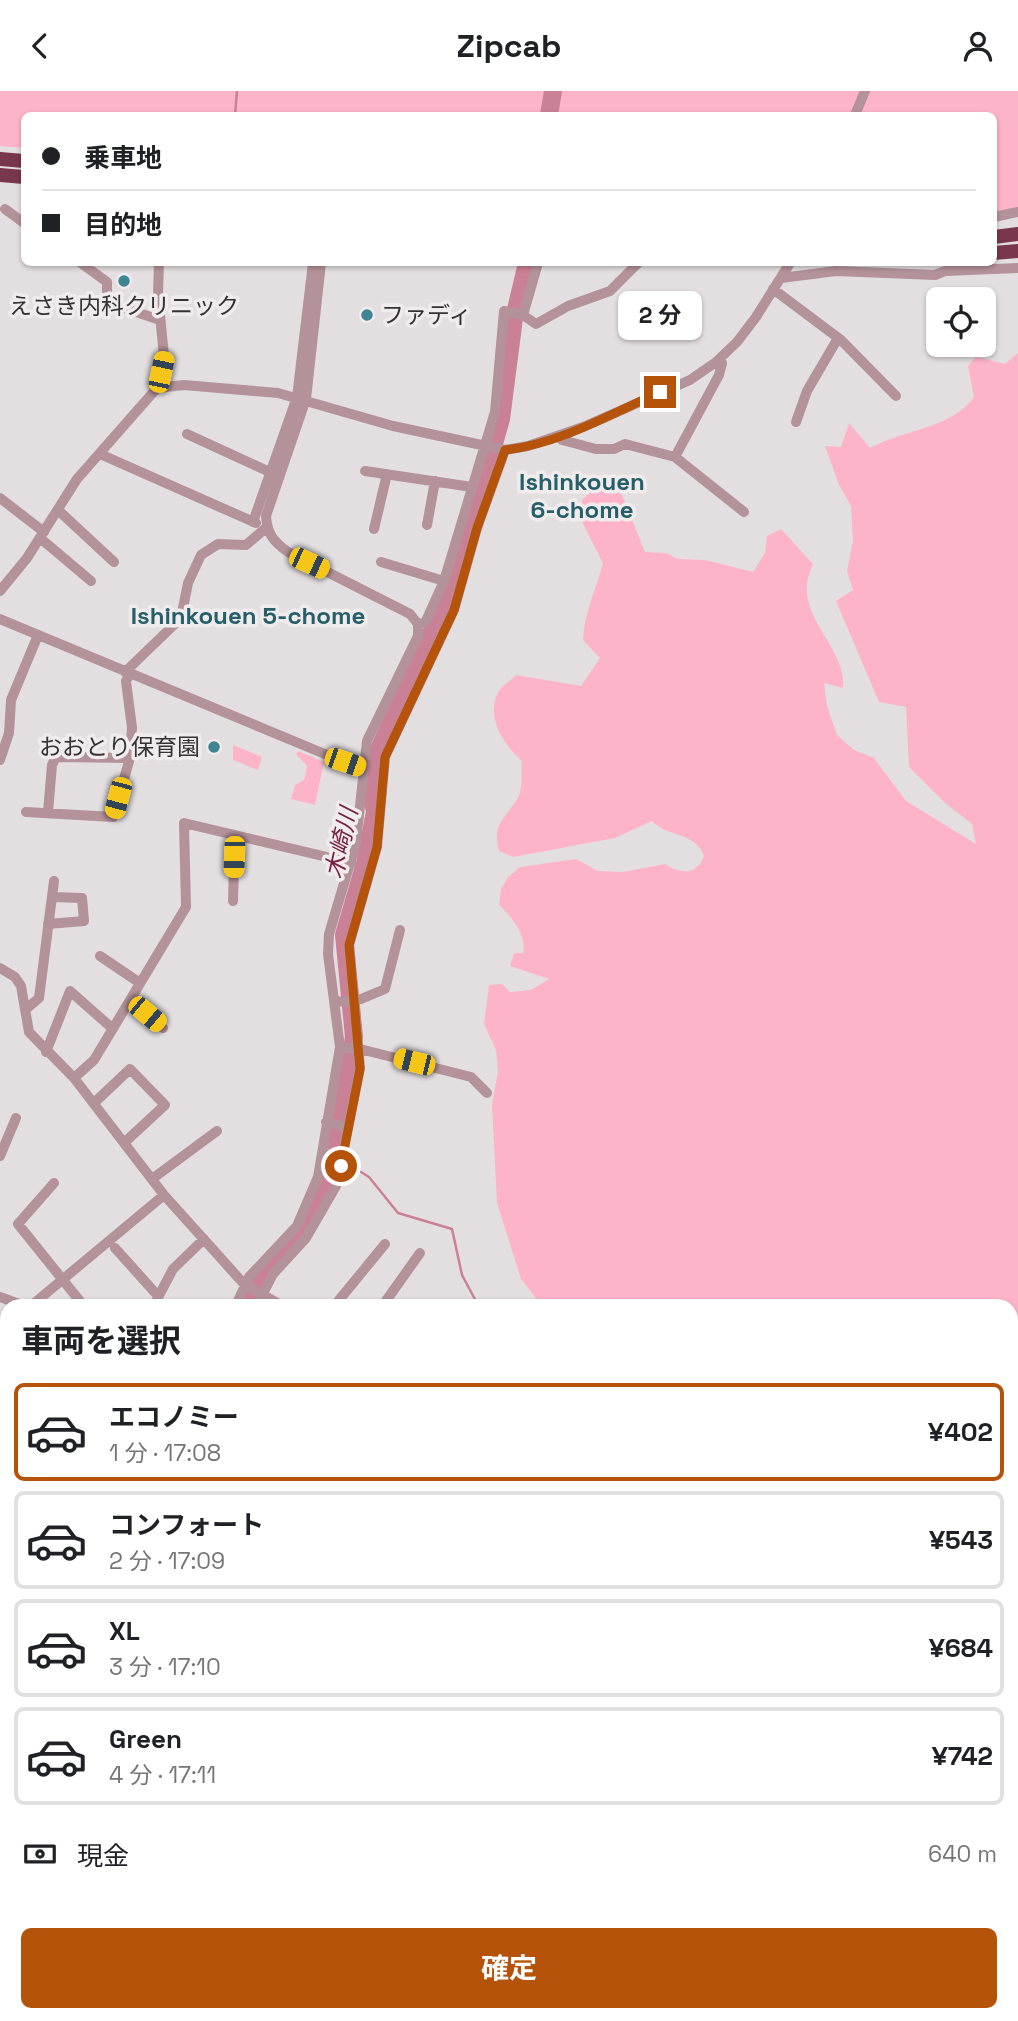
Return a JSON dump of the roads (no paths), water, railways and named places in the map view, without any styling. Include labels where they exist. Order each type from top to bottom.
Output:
[{"type":"highway","points":[[0,159],[21,161]]},
{"type":"highway","points":[[0,175],[21,177]]},
{"type":"highway","points":[[997,237],[1018,234]]},
{"type":"highway","points":[[997,253],[1018,251]]},
{"type":"street","points":[[856,112],[865,91]]},
{"type":"street","points":[[2,210],[21,221]]},
{"type":"street","points":[[997,216],[1018,212]]},
{"type":"street","points":[[85,266],[107,282],[107,294],[112,304],[160,320]]},
{"type":"street","points":[[0,591],[42,535],[77,479],[158,388],[164,356],[159,266]]},
{"type":"street","points":[[301,398],[313,266]]},
{"type":"street","points":[[238,1299],[244,1284],[297,1226],[315,1187],[340,1047],[328,954],[329,934],[352,863],[363,767],[374,722],[418,636],[418,624],[410,614],[288,552],[278,545],[267,527],[266,516],[275,475],[301,398],[321,266]]},
{"type":"street","points":[[523,315],[537,266]]},
{"type":"street","points":[[418,624],[425,623],[444,582],[495,412],[504,311],[523,315],[536,324],[568,306],[610,291],[635,266]]},
{"type":"street","points":[[158,388],[205,386],[301,398],[346,414],[505,450],[528,446],[690,380],[737,342],[788,266]]},
{"type":"street","points":[[780,278],[836,271],[935,275],[945,271],[1018,268]]},
{"type":"street","points":[[774,289],[838,338],[896,396]]},
{"type":"street","points":[[796,422],[807,391],[838,338]]},
{"type":"street","points":[[675,457],[719,375],[722,363],[719,359]]},
{"type":"street","points":[[187,434],[275,475]]},
{"type":"street","points":[[558,436],[562,440],[596,449],[614,449],[625,444],[675,457],[744,512]]},
{"type":"street","points":[[260,1299],[273,1274],[306,1238],[331,1196],[341,1166],[360,1069],[356,998],[349,945],[377,847],[385,757],[454,610],[477,528],[505,450]]},
{"type":"street","points":[[100,454],[267,527]]},
{"type":"street","points":[[365,471],[472,487]]},
{"type":"street","points":[[374,529],[387,474]]},
{"type":"street","points":[[253,522],[275,475]]},
{"type":"street","points":[[427,526],[435,481]]},
{"type":"street","points":[[0,498],[91,581]]},
{"type":"street","points":[[58,510],[114,562]]},
{"type":"street","points":[[26,812],[113,817],[130,758],[132,728],[127,673],[181,618],[194,564],[201,555],[218,544],[246,545],[267,527]]},
{"type":"street","points":[[381,562],[444,582]]},
{"type":"street","points":[[0,619],[363,767]]},
{"type":"street","points":[[0,760],[9,733],[11,700],[38,635]]},
{"type":"street","points":[[48,812],[52,765],[56,757],[130,758]]},
{"type":"street","points":[[74,1078],[94,1060],[186,907],[184,823],[352,863]]},
{"type":"street","points":[[233,901],[235,835]]},
{"type":"street","points":[[25,1010],[39,998],[54,881]]},
{"type":"street","points":[[48,924],[85,921],[82,898],[52,897]]},
{"type":"street","points":[[336,1002],[385,989],[400,930]]},
{"type":"street","points":[[100,956],[140,983]]},
{"type":"street","points":[[0,968],[15,977],[24,996],[29,1032],[74,1078],[164,1195],[258,1299]]},
{"type":"street","points":[[46,1052],[70,991],[113,1029]]},
{"type":"street","points":[[130,1000],[163,1028]]},
{"type":"street","points":[[340,1047],[360,1049],[471,1077],[487,1093]]},
{"type":"street","points":[[94,1103],[130,1069],[165,1105],[125,1142]]},
{"type":"street","points":[[0,1156],[16,1118]]},
{"type":"street","points":[[326,1122],[347,1127]]},
{"type":"street","points":[[152,1179],[217,1131]]},
{"type":"street","points":[[54,1183],[18,1224],[79,1299]]},
{"type":"street","points":[[315,1187],[331,1196]]},
{"type":"street","points":[[39,1299],[164,1195]]},
{"type":"street","points":[[157,1299],[173,1269],[204,1239]]},
{"type":"street","points":[[340,1299],[386,1244]]},
{"type":"street","points":[[116,1248],[154,1299]]},
{"type":"street","points":[[387,1299],[420,1253]]},
{"type":"waterway","points":[[235,112],[237,91]]},
{"type":"waterway","name":"木崎川","points":[[550,112],[553,91]]},
{"type":"waterway","name":"木崎川","points":[[251,1299],[257,1283],[302,1233],[332,1178],[354,1037],[344,935],[365,863],[375,812],[373,801],[377,754],[455,580],[501,419],[514,318],[526,266]]},
{"type":"waterway","points":[[336,1156],[369,1177],[398,1213],[452,1229],[462,1275],[475,1299]]},
{"type":"place","name":"えさき内科クリニック","points":[[124,281]]},
{"type":"place","name":"ファディ","points":[[367,315]]},
{"type":"place","name":"おおとり保育園","points":[[214,747]]},
{"type":"district","name":"Ishinkouen 6-chome","points":[[582,495]]},
{"type":"district","name":"Ishinkouen 5-chome","points":[[248,615]]}]
